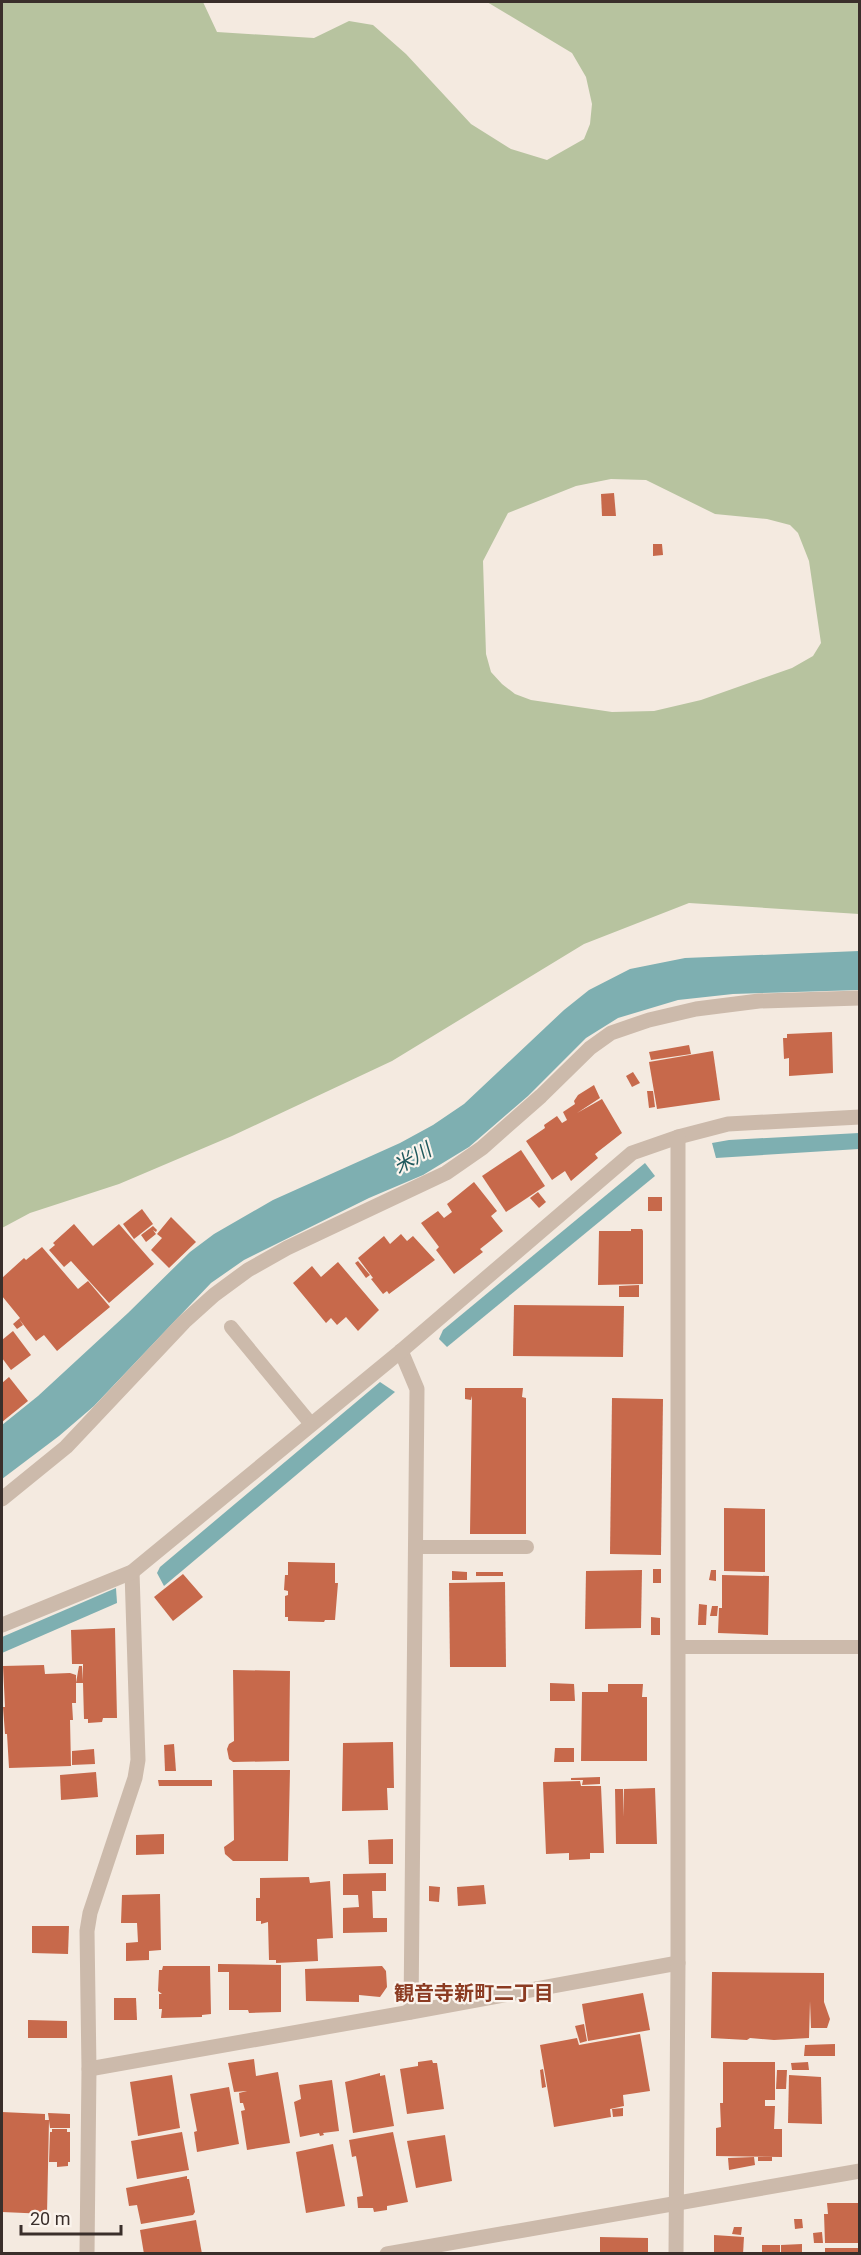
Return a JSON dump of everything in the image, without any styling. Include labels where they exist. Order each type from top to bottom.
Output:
[{"type":"street","points":[[2,1499],[66,1447],[184,1322],[214,1295],[248,1270],[287,1248],[446,1173],[482,1148],[591,1048],[611,1034],[649,1020],[696,1009],[759,1001],[860,998]]},
{"type":"street","points":[[2,1625],[132,1572],[401,1351],[632,1153],[678,1137],[728,1124],[860,1117]]},
{"type":"street","points":[[676,2253],[678,1137]]},
{"type":"street","points":[[401,1351],[417,1389],[411,2012]]},
{"type":"street","points":[[87,2253],[89,2068],[87,1930],[90,1913],[135,1778],[138,1760],[132,1572]]},
{"type":"street","points":[[89,2068],[678,1963]]},
{"type":"street","points":[[387,2253],[860,2171]]},
{"type":"lane","points":[[231,1327],[311,1424]]},
{"type":"lane","points":[[416,1547],[527,1547]]},
{"type":"lane","points":[[678,1647],[860,1647]]},
{"type":"green space","points":[[2,2],[203,2],[217,32],[314,38],[349,21],[373,25],[406,54],[471,124],[511,149],[547,160],[584,139],[590,124],[592,104],[586,77],[572,53],[487,2],[859,2],[859,914],[689,903],[584,944],[392,1061],[232,1136],[119,1184],[30,1213],[2,1228]],"holes":[[[611,479],[646,480],[715,514],[767,519],[790,525],[798,533],[809,561],[821,643],[813,656],[792,668],[701,700],[654,711],[612,712],[531,700],[515,694],[491,672],[486,654],[483,561],[508,513],[576,486]]]},
{"type":"water","name":"米川","points":[[859,951],[859,990],[733,994],[678,1000],[618,1018],[586,1038],[528,1096],[469,1147],[423,1175],[369,1198],[244,1260],[211,1283],[94,1406],[2,1479],[2,1425],[38,1396],[190,1252],[214,1234],[273,1200],[400,1143],[433,1125],[464,1104],[564,1010],[589,990],[630,969],[685,958]]},
{"type":"water","points":[[859,1133],[859,1149],[716,1158],[712,1143],[729,1140]]},
{"type":"water","points":[[645,1163],[655,1176],[447,1347],[439,1339],[443,1330]]},
{"type":"water","points":[[380,1382],[395,1392],[164,1586],[157,1573],[160,1567]]},
{"type":"water","points":[[116,1588],[117,1603],[2,1653],[2,1637]]},
{"type":"building","points":[[614,493],[616,516],[602,516],[601,494]]},
{"type":"building","points":[[653,544],[662,544],[663,555],[653,556]]},
{"type":"building","points":[[832,1032],[833,1073],[789,1076],[789,1058],[784,1059],[783,1038],[787,1038],[787,1034]]},
{"type":"building","points":[[689,1045],[691,1054],[651,1060],[649,1052]]},
{"type":"building","points":[[713,1051],[720,1100],[657,1109],[649,1062]]},
{"type":"building","points":[[633,1072],[640,1083],[632,1087],[626,1076]]},
{"type":"building","points":[[594,1085],[600,1098],[577,1113],[602,1099],[622,1133],[595,1154],[598,1158],[571,1181],[565,1171],[552,1180],[526,1141],[545,1128],[544,1125],[557,1116],[562,1123],[567,1120],[563,1112],[575,1104],[574,1101],[578,1095]]},
{"type":"building","points":[[647,1091],[653,1091],[655,1107],[649,1108]]},
{"type":"building","points":[[521,1150],[545,1186],[506,1212],[482,1176]]},
{"type":"building","points":[[474,1182],[497,1211],[491,1216],[503,1231],[480,1249],[483,1252],[454,1274],[436,1250],[439,1247],[421,1223],[438,1211],[444,1218],[452,1212],[447,1204]]},
{"type":"building","points":[[538,1192],[546,1202],[539,1208],[530,1198]]},
{"type":"building","points":[[648,1197],[662,1197],[662,1211],[648,1211]]},
{"type":"building","points":[[142,1209],[153,1224],[134,1239],[123,1224]]},
{"type":"building","points":[[171,1217],[196,1242],[169,1268],[151,1250],[162,1238],[157,1234]]},
{"type":"building","points":[[74,1224],[93,1246],[119,1224],[154,1264],[109,1303],[71,1261],[64,1267],[49,1250],[55,1245],[53,1243]]},
{"type":"building","points":[[153,1226],[157,1230],[156,1232],[153,1230],[156,1234],[146,1242],[141,1235]]},
{"type":"building","points":[[631,1229],[642,1229],[643,1231],[643,1284],[598,1285],[599,1231],[631,1231]]},
{"type":"building","points":[[401,1234],[407,1241],[413,1236],[435,1260],[389,1294],[387,1291],[383,1294],[358,1258],[384,1236],[390,1244]]},
{"type":"building","points":[[42,1247],[78,1289],[88,1281],[110,1307],[57,1351],[44,1335],[36,1341],[19,1319],[23,1325],[17,1329],[13,1324],[20,1318],[2,1296],[2,1278],[24,1258],[26,1260]]},
{"type":"building","points":[[358,1261],[370,1275],[366,1278],[355,1263]]},
{"type":"building","points":[[338,1262],[379,1310],[358,1331],[346,1317],[337,1325],[331,1318],[326,1323],[293,1283],[312,1266],[321,1277]]},
{"type":"building","points":[[639,1285],[639,1297],[619,1297],[619,1286]]},
{"type":"building","points":[[514,1305],[624,1306],[623,1357],[513,1356]]},
{"type":"building","points":[[13,1331],[31,1355],[11,1370],[2,1358],[2,1340]]},
{"type":"building","points":[[9,1377],[28,1401],[2,1422],[2,1383]]},
{"type":"building","points":[[465,1388],[523,1388],[522,1397],[526,1398],[526,1534],[470,1534],[472,1396],[471,1400],[465,1399]]},
{"type":"building","points":[[612,1398],[663,1399],[661,1555],[610,1554]]},
{"type":"building","points":[[724,1508],[765,1509],[765,1572],[724,1571]]},
{"type":"building","points":[[288,1562],[335,1563],[335,1583],[338,1583],[335,1620],[288,1621],[288,1617],[285,1617],[285,1596],[288,1595],[288,1591],[284,1590],[285,1575],[288,1575]]},
{"type":"building","points":[[653,1569],[661,1569],[661,1583],[653,1583]]},
{"type":"building","points":[[642,1570],[641,1628],[585,1629],[586,1571]]},
{"type":"building","points":[[711,1570],[716,1570],[716,1581],[709,1580]]},
{"type":"building","points":[[452,1571],[467,1572],[467,1580],[452,1580]]},
{"type":"building","points":[[476,1572],[503,1572],[503,1576],[476,1576]]},
{"type":"building","points":[[183,1574],[203,1597],[173,1621],[154,1597]]},
{"type":"building","points":[[722,1575],[769,1576],[768,1635],[718,1633],[719,1608],[722,1608]]},
{"type":"building","points":[[505,1582],[506,1667],[450,1667],[449,1583]]},
{"type":"building","points":[[699,1604],[707,1605],[706,1625],[698,1625]]},
{"type":"building","points":[[712,1606],[718,1606],[717,1616],[710,1616]]},
{"type":"building","points":[[651,1617],[660,1618],[660,1635],[651,1635]]},
{"type":"building","points":[[115,1628],[117,1718],[103,1718],[102,1722],[88,1723],[88,1719],[84,1719],[83,1683],[76,1683],[79,1666],[82,1666],[83,1681],[83,1664],[72,1664],[71,1630]]},
{"type":"building","points":[[44,1665],[45,1674],[70,1673],[76,1675],[76,1703],[72,1703],[73,1720],[70,1720],[71,1766],[9,1768],[3,1707],[5,1707],[3,1666]]},
{"type":"building","points":[[233,1670],[290,1671],[289,1761],[233,1762],[229,1759],[227,1749],[234,1741]]},
{"type":"building","points":[[550,1683],[574,1684],[575,1701],[550,1701]]},
{"type":"building","points":[[608,1684],[643,1684],[642,1697],[647,1697],[647,1761],[581,1761],[582,1692],[608,1692]]},
{"type":"building","points":[[393,1742],[394,1788],[387,1788],[388,1810],[342,1811],[343,1743]]},
{"type":"building","points":[[174,1744],[176,1771],[165,1771],[164,1745]]},
{"type":"building","points":[[555,1748],[574,1748],[574,1762],[554,1762]]},
{"type":"building","points":[[94,1749],[95,1764],[72,1765],[72,1751]]},
{"type":"building","points":[[233,1770],[290,1770],[288,1861],[233,1861],[225,1854],[224,1847],[234,1840]]},
{"type":"building","points":[[96,1772],[98,1797],[61,1800],[60,1775]]},
{"type":"building","points":[[600,1777],[600,1784],[582,1785],[583,1780],[571,1780],[571,1778]]},
{"type":"building","points":[[158,1780],[212,1780],[212,1786],[159,1786]]},
{"type":"building","points":[[580,1781],[581,1786],[601,1786],[604,1853],[590,1853],[590,1859],[569,1860],[569,1853],[546,1854],[543,1782]]},
{"type":"building","points":[[655,1788],[657,1844],[616,1844],[615,1789],[623,1789],[624,1817],[624,1789]]},
{"type":"building","points":[[164,1834],[164,1854],[136,1855],[136,1835]]},
{"type":"building","points":[[393,1839],[393,1864],[369,1864],[368,1840]]},
{"type":"building","points":[[386,1873],[386,1891],[372,1891],[373,1918],[387,1918],[387,1932],[343,1933],[343,1908],[359,1907],[358,1895],[343,1895],[343,1874]]},
{"type":"building","points":[[309,1877],[310,1883],[330,1881],[333,1938],[317,1939],[318,1961],[276,1963],[276,1960],[269,1960],[268,1922],[261,1924],[261,1921],[256,1921],[256,1898],[260,1898],[260,1878]]},
{"type":"building","points":[[484,1885],[486,1904],[458,1906],[457,1887]]},
{"type":"building","points":[[429,1886],[440,1887],[439,1902],[429,1901]]},
{"type":"building","points":[[160,1894],[161,1950],[149,1951],[149,1960],[126,1961],[126,1943],[138,1942],[137,1923],[121,1923],[122,1895]]},
{"type":"building","points":[[32,1926],[69,1926],[68,1954],[32,1953]]},
{"type":"building","points":[[218,1964],[281,1965],[281,2012],[249,2013],[248,2010],[229,2010],[229,1972],[218,1972]]},
{"type":"building","points":[[163,1966],[210,1966],[211,2014],[202,2015],[202,2017],[161,2018],[159,1994],[162,1994],[158,1991],[159,1970],[162,1970]]},
{"type":"building","points":[[382,1966],[386,1971],[387,1987],[380,1997],[359,1995],[359,2002],[306,2001],[305,1969]]},
{"type":"building","points":[[712,1972],[824,1973],[824,2002],[830,2019],[827,2028],[811,2028],[810,2001],[809,2038],[774,2040],[750,2038],[747,2040],[711,2038]]},
{"type":"building","points":[[643,1993],[650,2030],[588,2041],[582,2004]]},
{"type":"building","points":[[114,1998],[136,1998],[137,2020],[114,2020]]},
{"type":"building","points":[[28,2020],[67,2021],[67,2038],[28,2038]]},
{"type":"building","points":[[584,2024],[587,2041],[580,2043],[575,2026]]},
{"type":"building","points":[[640,2034],[650,2091],[623,2095],[624,2106],[610,2109],[611,2117],[554,2127],[540,2045],[577,2038],[579,2045]]},
{"type":"building","points":[[835,2044],[835,2056],[804,2056],[805,2045]]},
{"type":"building","points":[[254,2059],[256,2076],[278,2072],[290,2143],[247,2150],[241,2111],[245,2110],[243,2103],[240,2103],[239,2093],[247,2091],[234,2092],[228,2063]]},
{"type":"building","points":[[432,2060],[433,2063],[437,2063],[444,2109],[407,2114],[400,2069],[418,2066],[418,2062]]},
{"type":"building","points":[[723,2062],[775,2062],[775,2100],[765,2100],[765,2106],[775,2106],[774,2129],[782,2129],[782,2157],[716,2156],[716,2128],[721,2127],[720,2103],[723,2103]]},
{"type":"building","points":[[808,2062],[809,2070],[792,2070],[791,2063]]},
{"type":"building","points":[[543,2069],[546,2087],[542,2088],[540,2070]]},
{"type":"building","points":[[777,2070],[787,2070],[786,2089],[776,2089]]},
{"type":"building","points":[[380,2073],[380,2076],[385,2075],[394,2126],[353,2133],[345,2082]]},
{"type":"building","points":[[172,2075],[180,2128],[138,2136],[130,2082]]},
{"type":"building","points":[[789,2075],[821,2077],[822,2124],[788,2123]]},
{"type":"building","points":[[332,2080],[339,2131],[323,2133],[324,2135],[320,2136],[319,2133],[300,2137],[294,2102],[301,2099],[299,2085]]},
{"type":"building","points":[[229,2087],[239,2144],[197,2152],[194,2132],[197,2131],[190,2094]]},
{"type":"building","points":[[623,2108],[623,2116],[613,2117],[612,2109]]},
{"type":"building","points":[[2,2112],[45,2114],[45,2120],[49,2120],[47,2214],[2,2212]]},
{"type":"building","points":[[48,2113],[70,2114],[70,2128],[50,2128]]},
{"type":"building","points":[[52,2129],[67,2129],[67,2132],[70,2132],[68,2166],[57,2167],[57,2162],[49,2162]]},
{"type":"building","points":[[182,2132],[189,2170],[137,2179],[131,2141]]},
{"type":"building","points":[[393,2132],[408,2202],[387,2206],[387,2210],[374,2212],[373,2208],[358,2208],[357,2197],[363,2196],[356,2156],[352,2157],[349,2140]]},
{"type":"building","points":[[445,2135],[452,2181],[416,2188],[407,2141]]},
{"type":"building","points":[[333,2144],[345,2206],[306,2213],[296,2152]]},
{"type":"building","points":[[754,2157],[755,2165],[729,2170],[728,2158]]},
{"type":"building","points":[[758,2157],[772,2157],[772,2161],[758,2161]]},
{"type":"building","points":[[187,2176],[195,2212],[193,2215],[141,2224],[137,2205],[129,2206],[126,2188]]},
{"type":"building","points":[[827,2203],[860,2203],[860,2243],[825,2243],[824,2214],[828,2214]]},
{"type":"building","points":[[794,2219],[802,2219],[803,2228],[795,2229]]},
{"type":"building","points":[[196,2220],[202,2254],[144,2254],[140,2230]]},
{"type":"building","points":[[734,2227],[742,2227],[741,2235],[732,2234]]},
{"type":"building","points":[[822,2232],[823,2243],[814,2243],[813,2233]]},
{"type":"building","points":[[714,2235],[744,2237],[743,2254],[714,2254]]},
{"type":"building","points":[[600,2237],[648,2238],[648,2254],[600,2254]]},
{"type":"building","points":[[802,2244],[802,2254],[781,2254],[781,2245]]},
{"type":"building","points":[[762,2245],[780,2245],[780,2254],[762,2254]]},
{"type":"building","points":[[825,2248],[860,2248],[860,2254],[825,2254]]},
{"type":"district","name":"観音寺新町二丁目","points":[[474,1993]]}]
